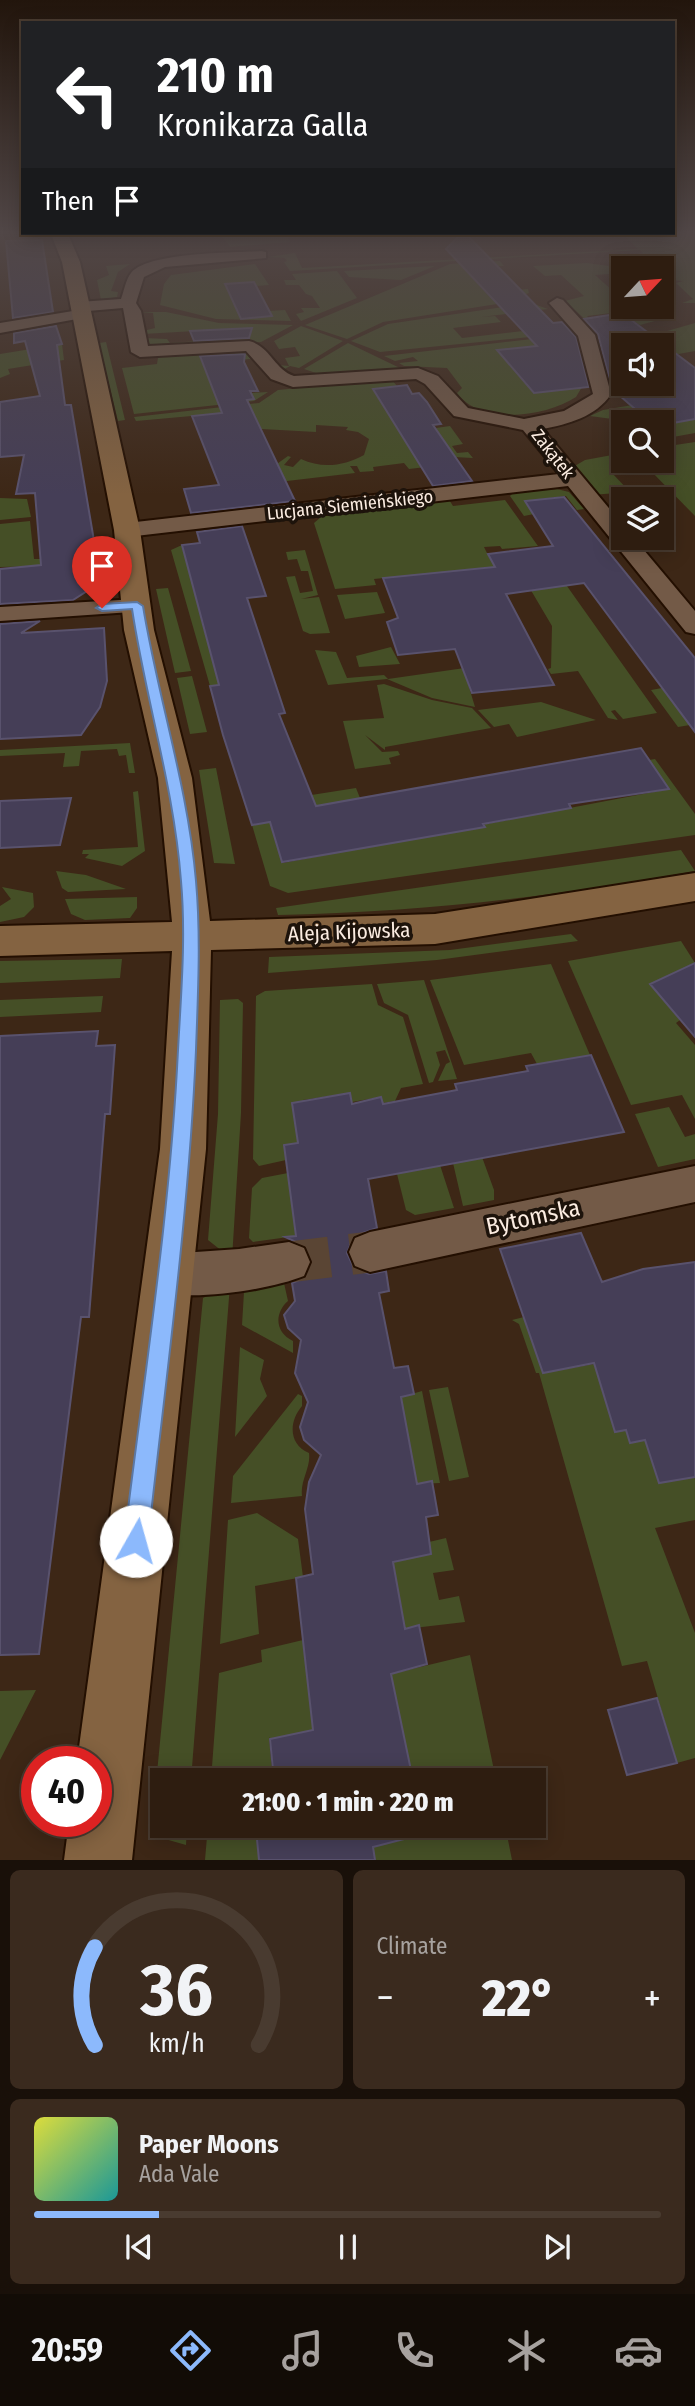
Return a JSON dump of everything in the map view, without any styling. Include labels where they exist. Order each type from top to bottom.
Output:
[{"type":"street","points":[[0,328],[34,321]]},
{"type":"street","points":[[82,321],[127,530],[150,681],[175,778],[189,879],[192,937],[185,1114],[98,1860]]},
{"type":"street","points":[[135,321],[140,352],[249,346],[258,350],[271,371],[284,380],[304,382],[407,372],[430,377],[455,407],[466,414],[529,425]]},
{"type":"street","name":"Zakątek","points":[[573,321],[586,335],[602,394],[598,402],[586,409],[529,425],[695,627]]},
{"type":"street","name":"Lucjana Siemieńskiego","points":[[127,530],[572,480]]},
{"type":"street","points":[[0,614],[137,606]]},
{"type":"street","name":"Aleja Kijowska","points":[[0,941],[444,928],[695,887]]},
{"type":"street","name":"Bytomska","points":[[370,1251],[695,1184]]},
{"type":"street","points":[[167,1275],[239,1270],[289,1262]]},
{"type":"green space","points":[[154,321],[293,325],[261,342],[153,348],[146,346],[144,338],[167,339],[170,343],[214,340],[247,332],[247,328],[143,334],[143,331],[155,328]]},
{"type":"green space","points":[[315,321],[391,321],[347,339],[305,325]]},
{"type":"green space","points":[[410,321],[501,322],[453,328],[462,338],[566,326],[569,333],[380,352],[351,341],[388,324]]},
{"type":"green space","points":[[633,321],[655,321],[640,325]]},
{"type":"green space","points":[[695,323],[695,351],[674,355],[674,333],[660,333]]},
{"type":"green space","points":[[301,326],[343,341],[299,368],[290,366],[283,370],[278,365],[289,366],[285,358],[300,356],[295,347],[279,349],[274,341]]},
{"type":"green space","points":[[532,339],[543,351],[533,352],[528,347],[497,350],[534,393],[582,387],[576,397],[563,404],[514,415],[481,410],[468,403],[457,393],[462,388],[447,368],[404,366],[399,363],[418,361],[413,357],[395,361],[384,356]]},
{"type":"green space","points":[[106,342],[125,420],[118,421],[99,343]]},
{"type":"green space","points":[[348,343],[402,369],[308,378],[316,373],[304,369]]},
{"type":"green space","points":[[62,344],[64,360],[8,369],[10,374],[0,378],[0,354]]},
{"type":"green space","points":[[237,350],[246,353],[251,359],[236,360],[234,355],[201,359],[218,403],[253,399],[251,393],[268,392],[254,401],[134,414],[122,368],[157,364],[158,358],[165,355]]},
{"type":"green space","points":[[391,379],[397,386],[373,389],[439,434],[436,428],[450,426],[463,444],[452,446],[457,453],[468,452],[473,458],[454,457],[434,466],[409,469],[404,463],[373,467],[374,471],[360,472],[357,466],[350,466],[355,473],[270,483],[267,471],[288,456],[291,457],[284,465],[293,467],[301,459],[325,465],[341,464],[364,455],[369,439],[358,432],[346,430],[348,427],[316,425],[316,432],[262,429],[231,432],[225,413],[136,421],[134,417],[259,403],[278,390]]},
{"type":"green space","points":[[668,399],[656,410],[611,410],[611,419],[590,416],[603,410]]},
{"type":"green space","points":[[695,419],[695,433],[674,437],[674,423]]},
{"type":"green space","points":[[695,442],[695,516],[674,495],[674,487],[667,487],[653,473],[674,473],[674,445]]},
{"type":"green space","points":[[611,455],[611,473],[625,487],[611,487],[611,493],[591,495],[573,467],[585,460]]},
{"type":"green space","points":[[557,489],[569,492],[584,509],[577,510],[566,496],[525,501],[534,514],[524,516],[510,496],[514,492]]},
{"type":"green space","points":[[0,498],[27,499],[31,517],[0,520]]},
{"type":"green space","points":[[448,498],[453,506],[505,500],[538,546],[502,549],[500,546],[484,547],[490,559],[505,557],[503,552],[540,548],[657,713],[623,719],[615,710],[611,711],[618,720],[608,718],[578,671],[551,674],[548,669],[551,668],[552,626],[516,565],[374,579],[376,585],[335,589],[314,523],[328,511]]},
{"type":"green space","points":[[30,521],[34,559],[41,559],[48,566],[0,567],[0,524]]},
{"type":"green space","points":[[182,545],[219,685],[210,686],[171,550]]},
{"type":"green space","points":[[305,550],[318,595],[301,599],[319,597],[330,633],[310,634],[303,631],[286,577],[295,576],[300,593],[313,591],[308,571],[301,571],[297,559],[288,560],[286,552]]},
{"type":"green space","points":[[168,588],[191,671],[175,673],[156,589]]},
{"type":"green space","points":[[377,592],[385,613],[345,619],[337,595]]},
{"type":"green space","points":[[391,647],[400,664],[359,667],[356,656]]},
{"type":"green space","points":[[315,650],[336,652],[347,678],[384,675],[388,679],[535,658],[466,677],[475,707],[432,698],[387,679],[328,685]]},
{"type":"green space","points":[[192,676],[207,732],[190,734],[177,678]]},
{"type":"green space","points":[[384,684],[432,700],[472,708],[491,728],[385,747],[385,750],[365,735],[382,752],[398,751],[400,755],[389,758],[391,764],[355,769],[343,721],[384,718],[377,685]]},
{"type":"green space","points":[[662,688],[690,725],[678,727],[651,690]]},
{"type":"green space","points":[[541,702],[596,720],[517,737],[509,724],[494,727],[478,710]]},
{"type":"green space","points":[[130,743],[135,773],[129,773],[126,755],[119,756],[117,749],[81,751],[79,766],[63,767],[65,753],[0,756],[0,750]]},
{"type":"green space","points":[[655,759],[695,814],[695,835],[288,893],[270,886],[252,825],[270,822],[283,863],[669,789],[649,760]]},
{"type":"green space","points":[[216,768],[235,864],[214,863],[199,770]]},
{"type":"green space","points":[[356,788],[360,798],[312,814],[305,796]]},
{"type":"green space","points":[[138,791],[145,851],[122,866],[85,858],[89,854],[82,854],[83,850],[138,847],[133,792]]},
{"type":"green space","points":[[681,850],[695,871],[539,896],[384,911],[278,915],[276,908]]},
{"type":"green space","points":[[56,871],[86,875],[126,889],[68,892],[62,888]]},
{"type":"green space","points":[[2,887],[33,893],[34,907],[24,917],[0,922],[0,906],[11,899]]},
{"type":"green space","points":[[137,897],[137,908],[130,918],[85,920],[71,914],[65,899]]},
{"type":"green space","points":[[571,934],[578,941],[437,960],[268,973],[269,957],[450,950]]},
{"type":"green space","points":[[681,941],[695,963],[650,984],[680,1020],[676,1023],[695,1045],[695,1119],[682,1095],[631,1105],[568,961]]},
{"type":"green space","points":[[122,959],[120,978],[0,983],[0,961]]},
{"type":"green space","points":[[551,964],[590,1055],[537,1064],[531,1053],[464,1065],[430,980]]},
{"type":"green space","points":[[424,980],[457,1079],[438,1081],[446,1064],[450,1062],[445,1050],[436,1052],[440,1065],[433,1082],[429,1083],[408,1015],[384,1003],[377,984]]},
{"type":"green space","points":[[372,984],[378,1005],[403,1017],[423,1084],[401,1088],[395,1101],[383,1103],[381,1097],[352,1102],[350,1093],[303,1100],[298,1143],[286,1160],[259,1166],[253,1159],[256,996],[265,991]]},
{"type":"green space","points":[[103,996],[101,1012],[0,1017],[0,1000]]},
{"type":"green space","points":[[238,999],[243,1003],[241,1113],[232,1259],[208,1240],[218,1114],[220,1000]]},
{"type":"green space","points":[[669,1107],[685,1137],[695,1134],[695,1159],[658,1167],[635,1114]]},
{"type":"green space","points":[[482,1157],[494,1190],[494,1200],[463,1206],[453,1163]]},
{"type":"green space","points":[[440,1165],[454,1208],[415,1215],[406,1210],[397,1174]]},
{"type":"green space","points":[[288,1173],[296,1236],[253,1242],[249,1238],[252,1188],[262,1178]]},
{"type":"green space","points":[[284,1283],[288,1301],[280,1311],[278,1322],[283,1333],[293,1341],[293,1353],[242,1325],[244,1292]]},
{"type":"green space","points":[[230,1285],[192,1768],[157,1768],[203,1298]]},
{"type":"green space","points":[[524,1317],[543,1373],[594,1364],[615,1431],[626,1430],[630,1443],[645,1440],[659,1483],[695,1477],[695,1520],[655,1528],[695,1633],[695,1758],[677,1763],[647,1661],[622,1666],[539,1373],[536,1373],[519,1324],[512,1320]]},
{"type":"green space","points":[[240,1347],[264,1360],[260,1379],[267,1396],[235,1437]]},
{"type":"green space","points":[[448,1387],[469,1477],[449,1481],[429,1390]]},
{"type":"green space","points":[[422,1391],[440,1483],[417,1484],[401,1397]]},
{"type":"green space","points":[[298,1394],[302,1396],[302,1406],[293,1425],[294,1438],[302,1449],[309,1453],[302,1496],[231,1503],[233,1476]]},
{"type":"green space","points":[[257,1513],[298,1539],[303,1577],[255,1586],[259,1634],[220,1644],[228,1520]]},
{"type":"green space","points":[[446,1538],[454,1570],[433,1573],[439,1600],[459,1596],[465,1622],[405,1629],[393,1562],[430,1554],[429,1542]]},
{"type":"green space","points":[[303,1640],[313,1730],[270,1739],[269,1737],[272,1768],[212,1768],[219,1673],[262,1662],[261,1650]]},
{"type":"green space","points":[[470,1655],[494,1768],[411,1768],[391,1674]]},
{"type":"green space","points":[[36,1690],[0,1760],[0,1691]]},
{"type":"green space","points":[[162,1838],[186,1838],[186,1845]]},
{"type":"green space","points":[[207,1838],[265,1838],[259,1860],[205,1860]]},
{"type":"green space","points":[[411,1838],[508,1838],[512,1860],[375,1860],[373,1847]]},
{"type":"building","points":[[513,321],[562,322],[576,337],[589,387],[534,393],[497,350],[537,346]]},
{"type":"building","points":[[586,321],[632,321],[649,333],[611,333],[611,385],[598,334]]},
{"type":"building","points":[[56,326],[62,344],[57,345],[65,405],[71,405],[101,582],[73,600],[0,604],[0,569],[41,565],[35,493],[16,494],[24,455],[0,457],[0,402],[40,396],[25,341],[14,343],[14,333]]},
{"type":"building","points":[[252,328],[249,338],[194,341],[190,331]]},
{"type":"building","points":[[674,352],[695,368],[695,419],[674,423],[674,410],[636,410],[620,396],[674,396]]},
{"type":"building","points":[[245,354],[244,362],[258,391],[250,391],[254,399],[247,400],[295,501],[191,513],[184,489],[219,485],[192,416],[222,413],[200,356]]},
{"type":"building","points":[[407,385],[412,394],[419,393],[427,402],[441,424],[433,425],[472,481],[433,486],[373,389]]},
{"type":"building","points":[[564,497],[695,658],[695,732],[584,583],[506,594],[554,685],[472,693],[455,649],[398,655],[387,622],[398,618],[383,578],[495,567],[488,554],[553,546],[525,501]]},
{"type":"building","points":[[242,526],[266,596],[247,598],[285,713],[279,714],[316,806],[641,748],[669,789],[569,804],[571,808],[483,824],[485,827],[282,862],[270,822],[252,825],[223,735],[210,686],[219,685],[182,545],[200,543],[197,532]]},
{"type":"building","points":[[40,621],[21,633],[104,628],[107,681],[100,707],[81,735],[0,739],[0,624]]},
{"type":"building","points":[[71,798],[60,845],[0,848],[0,801]]},
{"type":"building","points":[[695,963],[695,1037],[650,984]]},
{"type":"building","points":[[98,1031],[96,1046],[115,1045],[110,1114],[105,1114],[89,1317],[81,1317],[39,1654],[0,1655],[0,1036]]},
{"type":"building","points":[[591,1055],[624,1132],[368,1179],[377,1228],[354,1236],[347,1253],[354,1268],[369,1274],[386,1271],[389,1291],[379,1293],[394,1368],[408,1366],[414,1394],[401,1397],[417,1484],[432,1481],[438,1515],[426,1517],[431,1554],[393,1562],[405,1629],[419,1625],[427,1664],[391,1674],[411,1768],[273,1768],[270,1739],[313,1730],[296,1578],[313,1574],[305,1509],[309,1482],[321,1455],[304,1440],[300,1427],[308,1402],[295,1373],[301,1340],[288,1328],[284,1315],[295,1301],[292,1283],[306,1277],[312,1263],[305,1246],[285,1237],[296,1236],[284,1145],[298,1143],[292,1103],[350,1093],[352,1104],[381,1097],[383,1104],[457,1090],[455,1084],[528,1071],[526,1066]]},
{"type":"building","points":[[581,1233],[602,1282],[643,1269],[695,1262],[695,1477],[659,1483],[645,1440],[630,1443],[626,1430],[615,1432],[594,1363],[543,1373],[500,1249]]},
{"type":"building","points":[[657,1698],[677,1763],[627,1775],[608,1710]]},
{"type":"building","points":[[257,1838],[408,1838],[373,1847],[375,1860],[259,1860]]},
{"type":"tunnel","points":[[289,1262],[370,1252]]},
{"type":"route","points":[[102,608],[137,606],[147,670],[175,778],[189,879],[192,937],[183,1149],[136,1541]]}]
